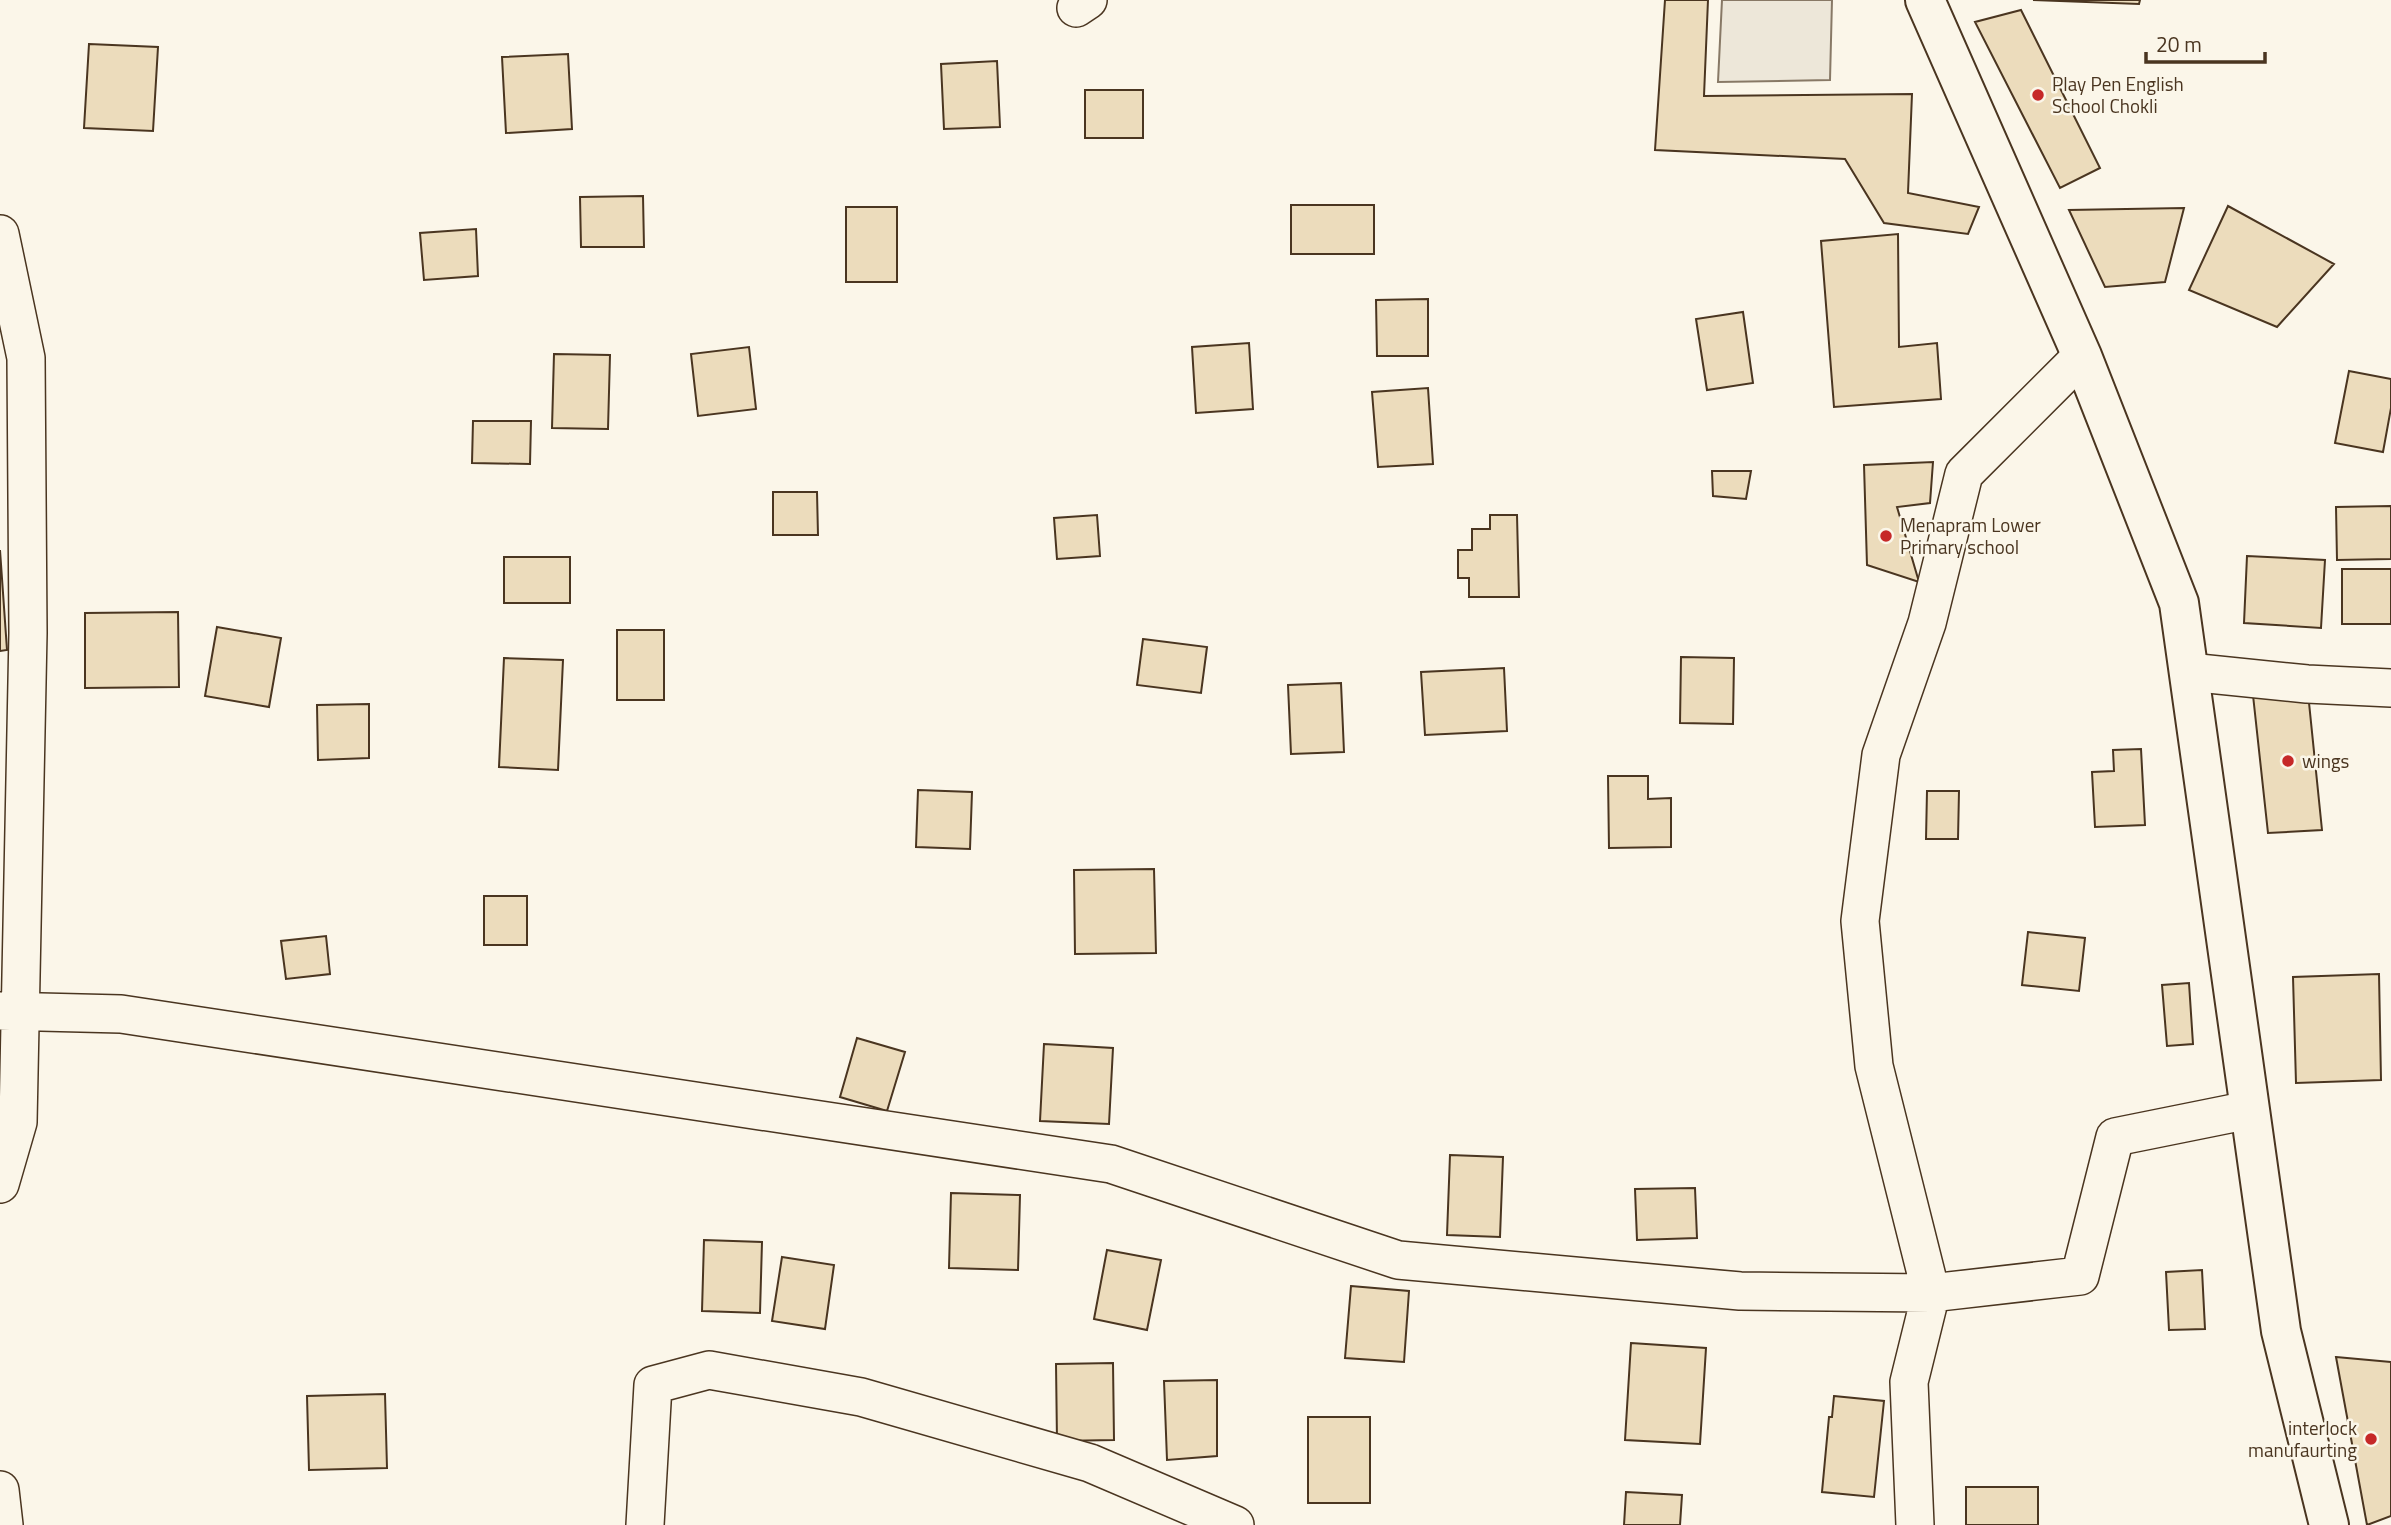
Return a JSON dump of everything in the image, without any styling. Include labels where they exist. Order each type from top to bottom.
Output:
[{"type":"street","points":[[1925,0],[2082,356],[2179,603],[2281,1331],[2329,1525]]},
{"type":"street","points":[[0,234],[26,358],[28,633],[10,1012],[18,1122],[0,1184]]},
{"type":"street","points":[[1915,1525],[1909,1382],[1931,1293],[1874,1066],[1860,921],[1881,755],[1927,623],[1964,474],[2082,356]]},
{"type":"street","points":[[2189,672],[2307,684],[2391,688]]},
{"type":"street","points":[[10,1012],[121,1014],[1111,1164],[1398,1260],[1740,1292],[1931,1293],[2080,1276],[2115,1137],[2249,1110]]},
{"type":"street","points":[[645,1525],[653,1385],[709,1370],[861,1397],[1090,1463],[1235,1525]]},
{"type":"street","points":[[0,1490],[4,1525]]},
{"type":"shaded area","points":[[1722,0],[1832,0],[1830,80],[1718,82]]},
{"type":"building","points":[[1665,0],[1708,0],[1704,96],[1912,94],[1908,193],[1979,207],[1968,234],[1884,223],[1845,159],[1655,150]]},
{"type":"building","points":[[2033,0],[2140,0],[2139,4]]},
{"type":"building","name":"Play Pen English School Chokli","points":[[2021,10],[2100,168],[2060,188],[1975,22]]},
{"type":"building","points":[[89,44],[158,47],[153,131],[84,128]]},
{"type":"building","points":[[568,54],[572,129],[506,133],[502,57]]},
{"type":"building","points":[[997,61],[1000,127],[944,129],[941,64]]},
{"type":"building","points":[[1085,90],[1143,90],[1143,138],[1085,138]]},
{"type":"building","points":[[643,196],[644,247],[581,247],[580,197]]},
{"type":"building","points":[[1291,205],[1374,205],[1374,254],[1291,254]]},
{"type":"building","points":[[2228,206],[2334,264],[2277,327],[2189,290]]},
{"type":"building","points":[[846,207],[897,207],[897,282],[846,282]]},
{"type":"building","points":[[2184,208],[2165,282],[2105,287],[2069,210]]},
{"type":"building","points":[[476,229],[478,276],[424,280],[420,233]]},
{"type":"building","points":[[1898,234],[1899,347],[1937,343],[1941,399],[1834,407],[1821,241]]},
{"type":"building","points":[[1428,299],[1428,356],[1377,356],[1376,300]]},
{"type":"building","points":[[1743,312],[1753,383],[1707,390],[1696,319]]},
{"type":"building","points":[[1249,343],[1253,409],[1196,413],[1192,347]]},
{"type":"building","points":[[749,347],[756,409],[698,416],[691,354]]},
{"type":"building","points":[[554,354],[610,355],[608,429],[552,428]]},
{"type":"building","points":[[2349,371],[2391,379],[2391,408],[2383,452],[2335,443]]},
{"type":"building","points":[[1428,388],[1433,464],[1378,467],[1372,392]]},
{"type":"building","points":[[473,421],[531,421],[530,464],[472,463]]},
{"type":"building","name":"Menapram Lower Primary school","points":[[1933,462],[1930,503],[1897,507],[1919,582],[1867,565],[1864,465]]},
{"type":"building","points":[[1712,471],[1751,471],[1746,499],[1713,496]]},
{"type":"building","points":[[773,492],[817,492],[818,535],[773,535]]},
{"type":"building","points":[[2391,506],[2391,559],[2337,560],[2336,507]]},
{"type":"building","points":[[1097,515],[1100,556],[1057,559],[1054,518]]},
{"type":"building","points":[[1490,515],[1517,515],[1519,597],[1469,597],[1469,578],[1458,578],[1458,550],[1472,550],[1472,529],[1490,529]]},
{"type":"building","points":[[0,550],[7,650],[0,651]]},
{"type":"building","points":[[2247,556],[2325,560],[2321,628],[2244,623]]},
{"type":"building","points":[[504,557],[570,557],[570,603],[504,603]]},
{"type":"building","points":[[2342,569],[2391,569],[2391,624],[2342,624]]},
{"type":"building","points":[[178,612],[179,687],[85,688],[85,613]]},
{"type":"building","points":[[217,627],[281,638],[269,707],[205,696]]},
{"type":"building","points":[[617,630],[664,630],[664,700],[617,700]]},
{"type":"building","points":[[1143,639],[1207,647],[1201,693],[1137,685]]},
{"type":"building","points":[[1681,657],[1734,658],[1733,724],[1680,723]]},
{"type":"building","points":[[504,658],[563,660],[558,770],[499,767]]},
{"type":"building","points":[[1504,668],[1507,731],[1425,735],[1421,672]]},
{"type":"building","points":[[1341,683],[1344,752],[1291,754],[1288,685]]},
{"type":"building","name":"wings","points":[[2252,686],[2308,693],[2322,830],[2268,833]]},
{"type":"building","points":[[369,704],[369,758],[318,760],[317,705]]},
{"type":"building","points":[[2141,749],[2145,825],[2095,827],[2092,772],[2114,771],[2113,750]]},
{"type":"building","points":[[1608,776],[1648,776],[1648,799],[1671,798],[1671,847],[1609,848]]},
{"type":"building","points":[[918,790],[972,792],[970,849],[916,847]]},
{"type":"building","points":[[1927,791],[1959,791],[1958,839],[1926,839]]},
{"type":"building","points":[[1154,869],[1156,953],[1075,954],[1074,870]]},
{"type":"building","points":[[484,896],[527,896],[527,945],[484,945]]},
{"type":"building","points":[[2028,932],[2085,938],[2079,991],[2022,985]]},
{"type":"building","points":[[326,936],[330,974],[286,979],[281,941]]},
{"type":"building","points":[[2379,974],[2381,1080],[2296,1083],[2293,977]]},
{"type":"building","points":[[2189,983],[2193,1044],[2167,1046],[2162,985]]},
{"type":"building","points":[[857,1038],[905,1052],[887,1111],[840,1097]]},
{"type":"building","points":[[1044,1044],[1113,1048],[1109,1124],[1040,1121]]},
{"type":"building","points":[[1450,1155],[1503,1157],[1500,1237],[1447,1235]]},
{"type":"building","points":[[1695,1188],[1697,1238],[1637,1240],[1635,1189]]},
{"type":"building","points":[[951,1193],[1020,1195],[1018,1270],[949,1268]]},
{"type":"building","points":[[704,1240],[762,1242],[760,1313],[702,1311]]},
{"type":"building","points":[[1107,1250],[1161,1260],[1147,1330],[1094,1319]]},
{"type":"building","points":[[782,1257],[834,1265],[825,1329],[772,1321]]},
{"type":"building","points":[[2202,1270],[2205,1329],[2169,1330],[2166,1272]]},
{"type":"building","points":[[1351,1286],[1409,1291],[1404,1362],[1345,1358]]},
{"type":"building","points":[[1631,1343],[1706,1348],[1700,1444],[1625,1440]]},
{"type":"building","name":"interlock manufaurting","points":[[2336,1357],[2391,1362],[2391,1516],[2367,1525]]},
{"type":"building","points":[[1113,1363],[1114,1440],[1057,1441],[1056,1364]]},
{"type":"building","points":[[1217,1380],[1217,1456],[1167,1460],[1164,1381]]},
{"type":"building","points":[[385,1394],[387,1468],[309,1470],[307,1396]]},
{"type":"building","points":[[1834,1396],[1884,1401],[1874,1497],[1822,1492],[1829,1417],[1832,1417]]},
{"type":"building","points":[[1308,1417],[1370,1417],[1370,1503],[1308,1503]]},
{"type":"building","points":[[1966,1487],[2038,1487],[2038,1525],[1966,1525]]},
{"type":"building","points":[[1626,1492],[1682,1495],[1680,1525],[1624,1525]]},
{"type":"place","name":"Play Pen English School Chokli","points":[[2038,95]]},
{"type":"place","name":"Menapram Lower Primary school","points":[[1886,536]]},
{"type":"place","name":"wings","points":[[2288,761]]},
{"type":"place","name":"interlock manufaurting","points":[[2371,1439]]}]
